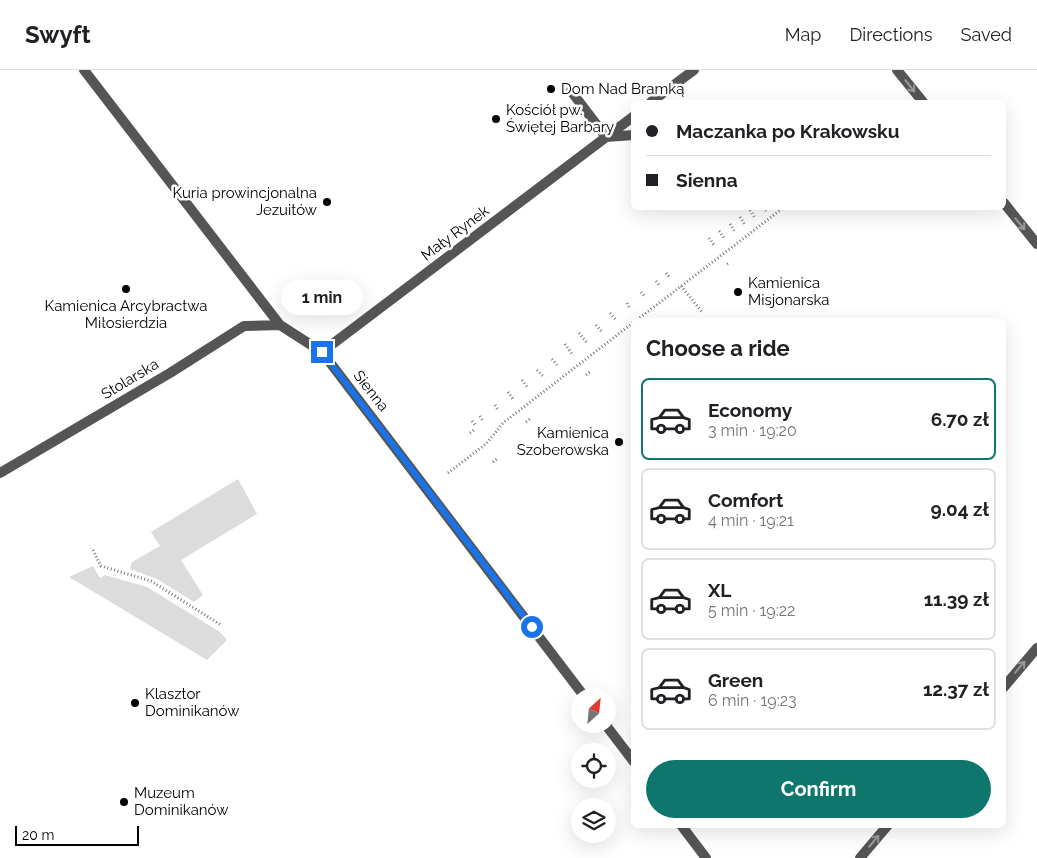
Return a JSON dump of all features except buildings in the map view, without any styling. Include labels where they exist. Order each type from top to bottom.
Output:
[{"type":"street","name":"Sienna","points":[[84,70],[280,325],[322,352],[578,688]]},
{"type":"street","points":[[654,100],[694,70]]},
{"type":"street","points":[[897,70],[921,100]]},
{"type":"street","points":[[571,91],[606,137],[631,135]]},
{"type":"street","name":"Mały Rynek","points":[[322,352],[631,118]]},
{"type":"street","points":[[1006,205],[1037,244]]},
{"type":"street","name":"Stolarska","points":[[0,473],[161,378],[244,326],[280,325]]},
{"type":"street","points":[[1006,685],[1037,648]]},
{"type":"street","points":[[612,733],[631,758]]},
{"type":"street","points":[[683,828],[706,858]]},
{"type":"street","points":[[860,858],[885,828]]},
{"type":"path","points":[[750,210],[755,218]]},
{"type":"path","points":[[639,318],[780,210]]},
{"type":"path","points":[[740,217],[745,224]]},
{"type":"path","points":[[730,224],[735,232]]},
{"type":"path","points":[[719,231],[724,239]]},
{"type":"path","points":[[709,238],[714,245]]},
{"type":"path","points":[[666,273],[670,278]]},
{"type":"path","points":[[656,280],[660,286]]},
{"type":"path","points":[[681,286],[702,312]]},
{"type":"path","points":[[641,292],[645,298]]},
{"type":"path","points":[[627,304],[630,308]]},
{"type":"path","points":[[610,313],[616,320]]},
{"type":"path","points":[[427,488],[486,444],[503,423],[631,324]]},
{"type":"path","points":[[596,325],[602,332]]},
{"type":"path","points":[[579,333],[587,343]]},
{"type":"path","points":[[565,344],[572,354]]},
{"type":"path","points":[[552,359],[558,365]]},
{"type":"path","points":[[537,370],[543,376]]},
{"type":"path","points":[[586,375],[591,371]]},
{"type":"path","points":[[522,380],[528,388]]},
{"type":"path","points":[[508,392],[513,399]]},
{"type":"path","points":[[495,405],[498,410]]},
{"type":"path","points":[[480,416],[483,420]]},
{"type":"path","points":[[526,422],[530,419]]},
{"type":"path","points":[[470,433],[475,428],[472,421]]},
{"type":"path","points":[[493,462],[498,458]]},
{"type":"path","points":[[93,550],[101,566],[151,581],[221,625]]},
{"type":"shaded area","points":[[238,479],[257,514],[181,560],[203,595],[194,602],[157,579],[130,569],[132,562],[160,546],[151,532]]},
{"type":"shaded area","points":[[93,566],[100,578],[105,575],[147,587],[220,632],[227,640],[207,660],[69,577]]},
{"type":"place","name":"Dom Nad Bramką","points":[[551,89]]},
{"type":"place","name":"Kościół pw. Świętej Barbary","points":[[496,119]]},
{"type":"place","name":"Kuria prowincjonalna Jezuitów","points":[[327,202]]},
{"type":"place","name":"Kamienica Arcybractwa Miłosierdzia","points":[[126,289]]},
{"type":"place","name":"Kamienica Misjonarska","points":[[738,292]]},
{"type":"place","name":"Kamienica Szoberowska","points":[[619,442]]},
{"type":"place","name":"Klasztor Dominikanów","points":[[135,703]]},
{"type":"place","name":"Muzeum Dominikanów","points":[[124,802]]},
{"type":"route","points":[[322,352],[532,627]]}]
